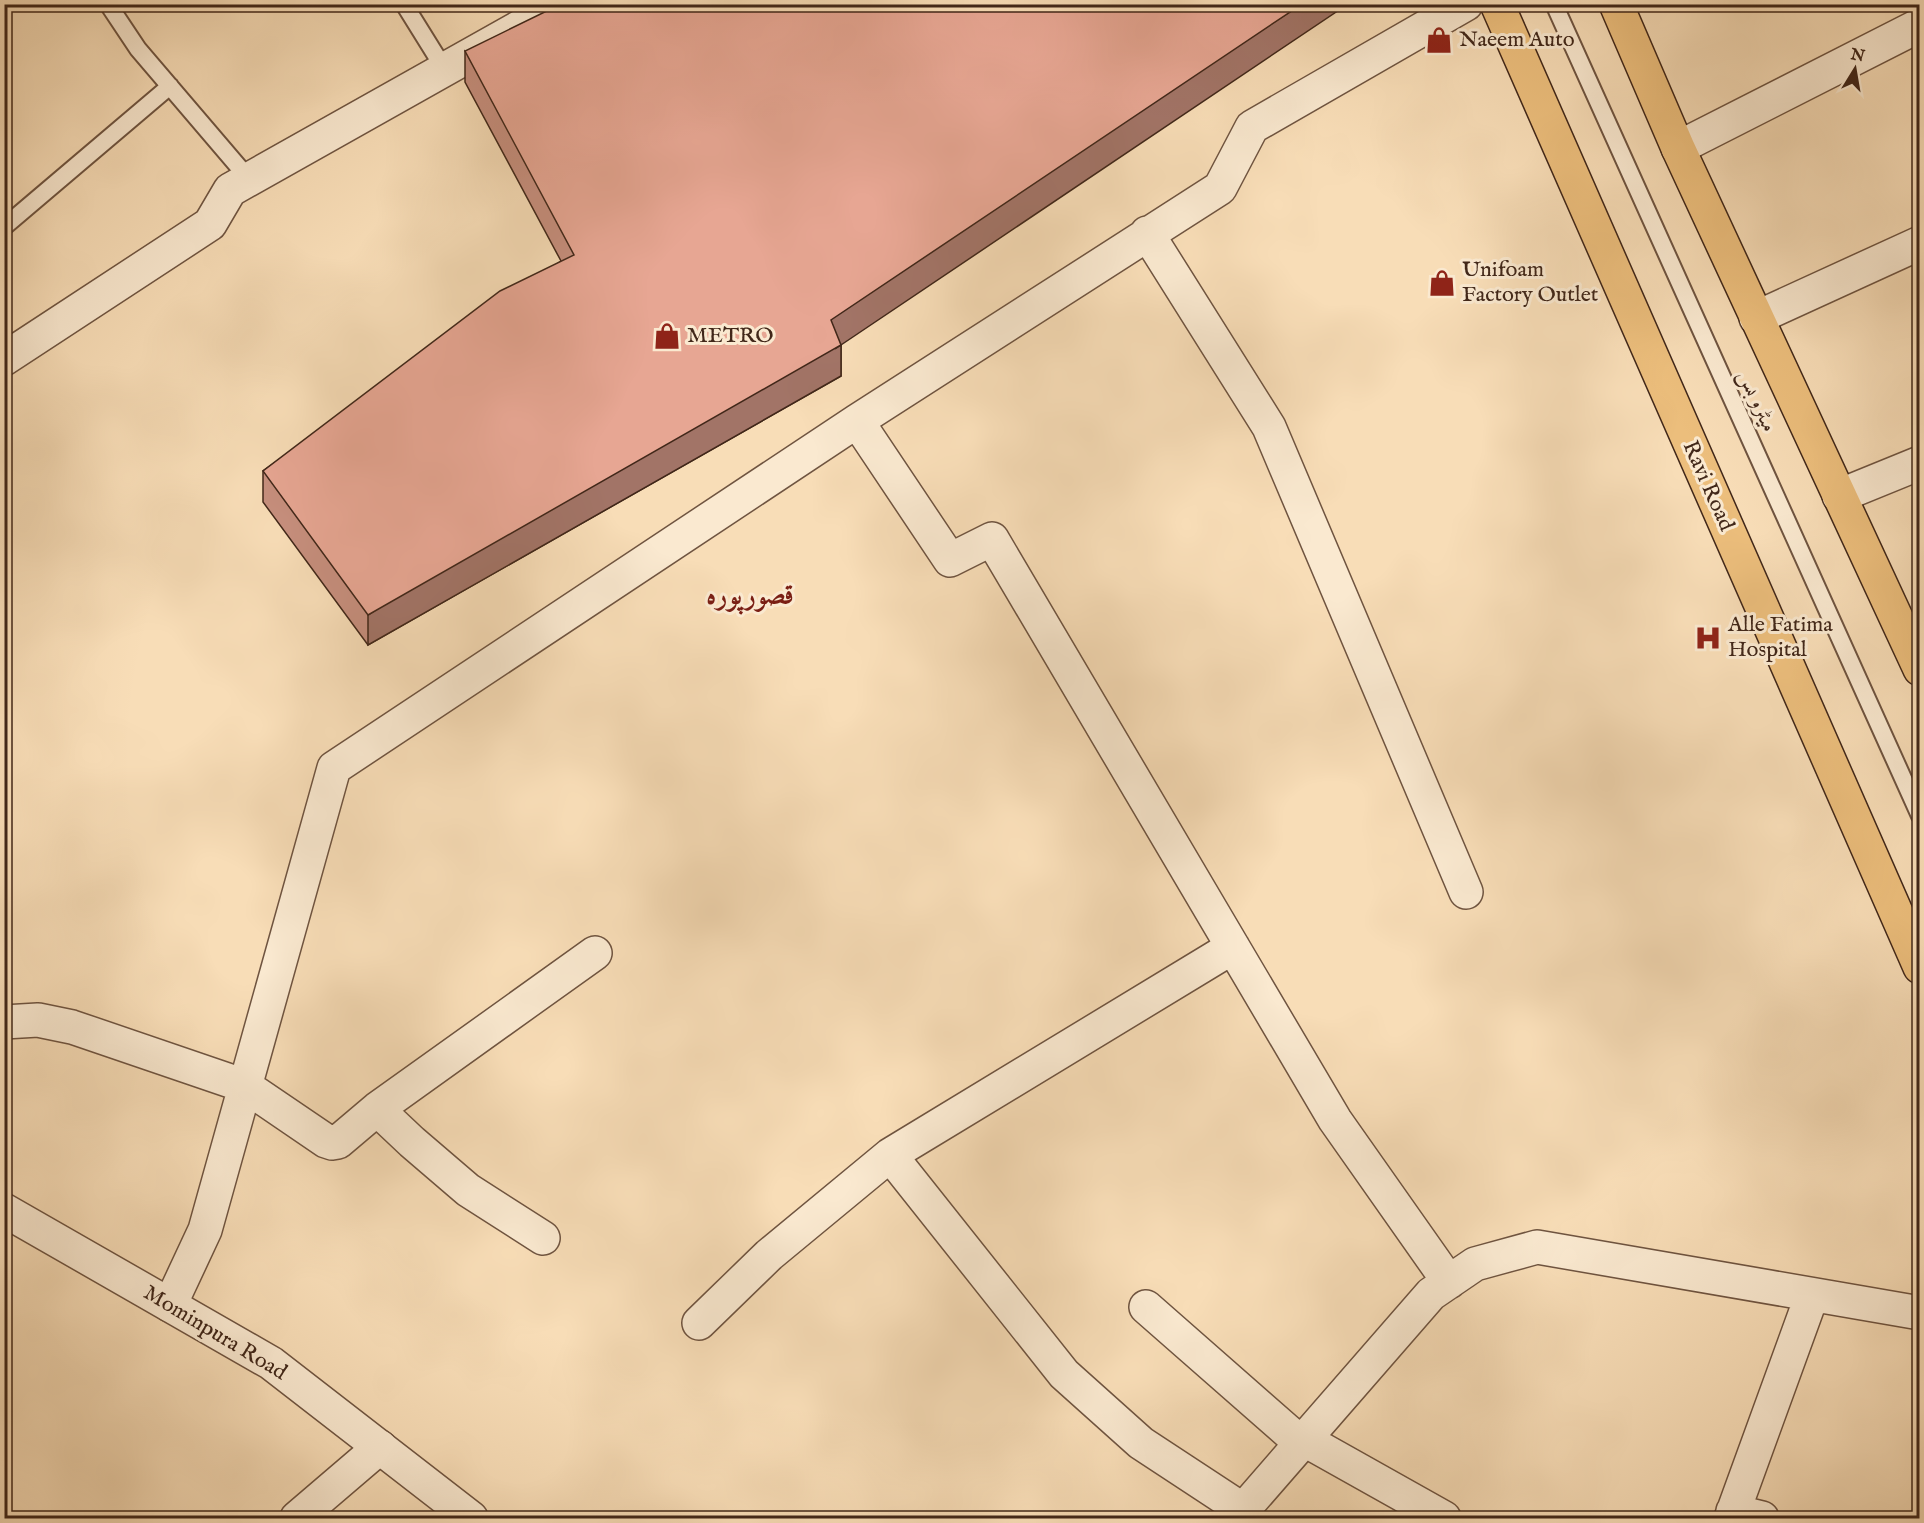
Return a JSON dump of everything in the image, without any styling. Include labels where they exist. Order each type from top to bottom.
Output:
[{"type":"main road","name":"Ravi Road","points":[[1497,4],[1920,967]]},
{"type":"main road","points":[[1616,4],[1678,148],[1920,669]]},
{"type":"street","points":[[170,1305],[205,1230],[334,768],[857,421],[1220,188],[1252,127],[1466,4]]},
{"type":"street","points":[[4,359],[210,224],[230,190],[561,5]]},
{"type":"street","points":[[1678,148],[1920,25]]},
{"type":"street","points":[[1148,234],[1269,427],[1466,892]]},
{"type":"street","points":[[1756,318],[1920,243]]},
{"type":"street","points":[[857,421],[950,560],[992,539],[1335,1120],[1449,1282]]},
{"type":"street","points":[[1839,496],[1920,463]]},
{"type":"street","points":[[699,1323],[769,1255],[890,1155],[1233,947]]},
{"type":"street","points":[[4,1022],[38,1020],[72,1027],[245,1086],[332,1143],[338,1142],[376,1109],[595,953]]},
{"type":"street","points":[[376,1109],[468,1190],[543,1238]]},
{"type":"street","points":[[890,1155],[1064,1374],[1141,1443],[1241,1514],[1431,1294],[1475,1264],[1537,1246],[1920,1313]]},
{"type":"street","name":"Mominpura Road","points":[[4,1210],[271,1363],[471,1518]]},
{"type":"street","points":[[1742,1516],[1812,1295]]},
{"type":"street","points":[[1146,1307],[1304,1442],[1444,1518]]},
{"type":"street","points":[[297,1518],[380,1447]]},
{"type":"lane","points":[[108,4],[138,49],[249,179]]},
{"type":"lane","points":[[404,4],[445,70]]},
{"type":"lane","name":"میٹرو بس","points":[[1554,4],[1920,816]]},
{"type":"lane","points":[[4,227],[170,86]]},
{"type":"building","name":"METRO","points":[[561,4],[1302,4],[831,320],[841,345],[368,615],[263,471],[500,291],[574,255],[465,51]]},
{"type":"place","name":"Naeem Auto","points":[[1439,40]]},
{"type":"place","name":"Unifoam Factory Outlet","points":[[1442,283]]},
{"type":"place","name":"METRO","points":[[667,336]]},
{"type":"place","name":"Alle Fatima Hospital","points":[[1708,638]]},
{"type":"district","name":"قصورپورہ","points":[[750,596]]}]
